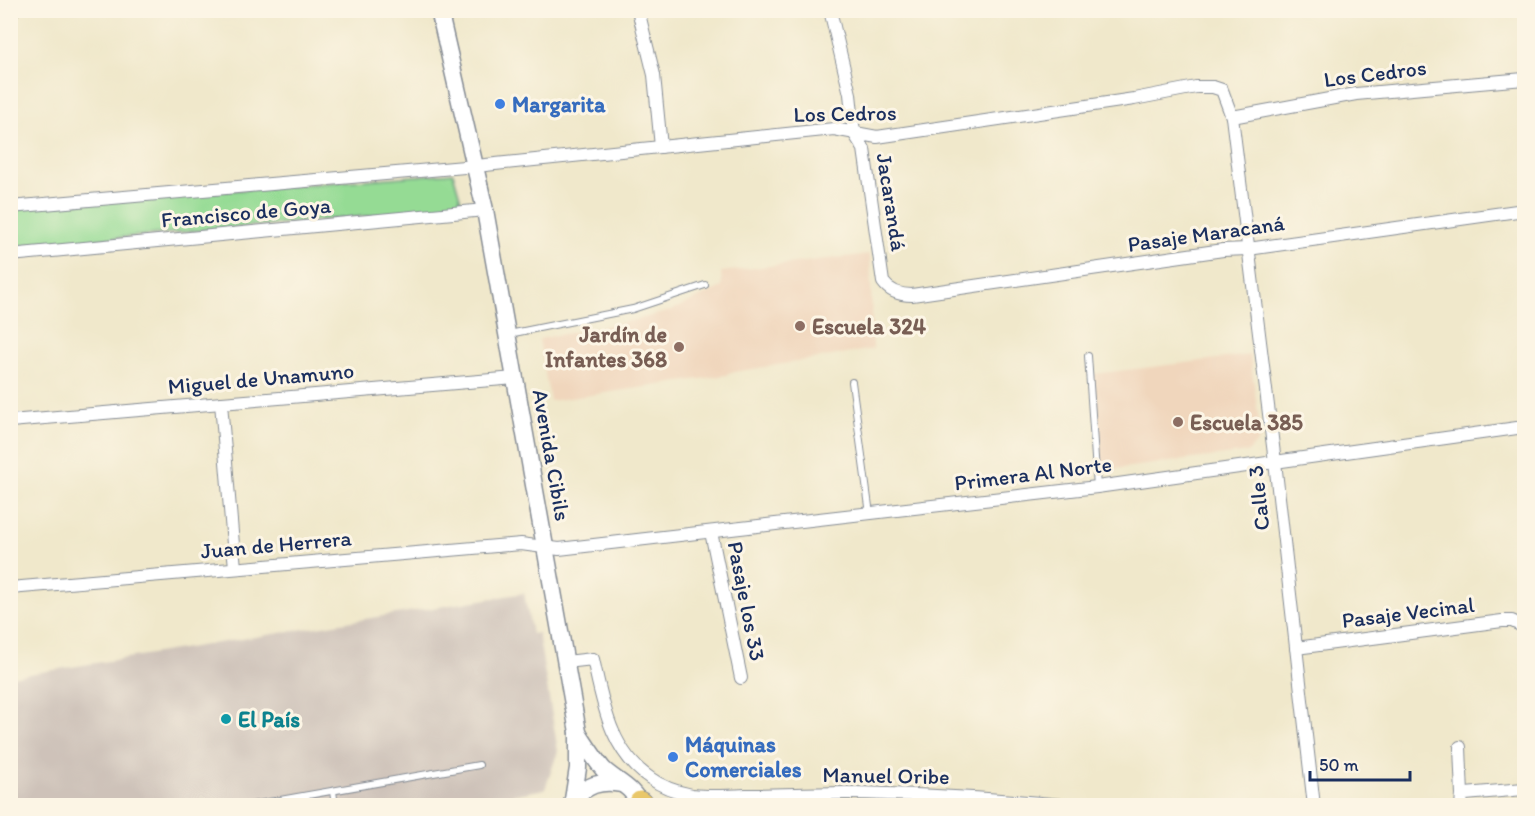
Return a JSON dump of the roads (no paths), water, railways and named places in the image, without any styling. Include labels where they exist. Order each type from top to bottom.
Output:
[{"type":"street","name":"Avenida Cibils","points":[[439,10],[485,210],[578,732],[578,768],[573,803]]},
{"type":"street","points":[[638,10],[654,75],[661,147]]},
{"type":"street","name":"Jacarandá","points":[[830,10],[850,94],[854,132],[864,149],[883,282],[893,292]]},
{"type":"street","name":"Los Cedros","points":[[1232,117],[1356,94],[1524,80]]},
{"type":"street","name":"Los Cedros","points":[[476,166],[834,129],[877,137],[1123,101],[1196,87],[1213,87]]},
{"type":"street","name":"Calle 3","points":[[1213,87],[1222,90],[1232,117],[1275,462],[1314,806]]},
{"type":"street","name":"Francisco de Goya","points":[[10,207],[476,166]]},
{"type":"street","name":"Francisco de Goya","points":[[10,255],[485,210]]},
{"type":"street","name":"Pasaje Maracaná","points":[[893,292],[912,295],[1524,210]]},
{"type":"street","name":"Miguel de Unamuno","points":[[10,421],[515,378]]},
{"type":"street","points":[[220,403],[236,568]]},
{"type":"street","name":"Primera Al Norte","points":[[546,547],[559,549],[1097,487],[1524,427]]},
{"type":"street","name":"Pasaje los 33","points":[[711,532],[741,678]]},
{"type":"street","name":"Juan de Herrera","points":[[10,588],[521,544],[546,547]]},
{"type":"street","name":"Pasaje Vecinal","points":[[1296,648],[1502,621],[1512,621],[1524,627]]},
{"type":"street","name":"Manuel Oribe","points":[[566,662],[593,659],[613,733],[622,752],[648,777],[660,785],[692,795],[870,794],[996,799],[1073,806]]},
{"type":"street","name":"Avenida Cibils","points":[[578,732],[601,766],[631,790],[641,804]]},
{"type":"street","points":[[1460,747],[1461,800],[1524,789]]},
{"type":"street","points":[[573,803],[582,790],[592,785],[610,782],[621,784]]},
{"type":"lane","points":[[508,334],[633,309],[705,285]]},
{"type":"lane","points":[[1088,356],[1097,487]]},
{"type":"lane","points":[[852,382],[870,514]]},
{"type":"lane","points":[[246,806],[479,765]]},
{"type":"lane","points":[[333,791],[335,806]]},
{"type":"place","name":"Margarita","points":[[500,104]]},
{"type":"place","name":"Escuela 324","points":[[800,326]]},
{"type":"place","name":"Jardín de Infantes 368","points":[[679,347]]},
{"type":"place","name":"Escuela 385","points":[[1178,422]]},
{"type":"place","name":"El País","points":[[226,719]]},
{"type":"place","name":"Máquinas Comerciales","points":[[673,757]]}]
